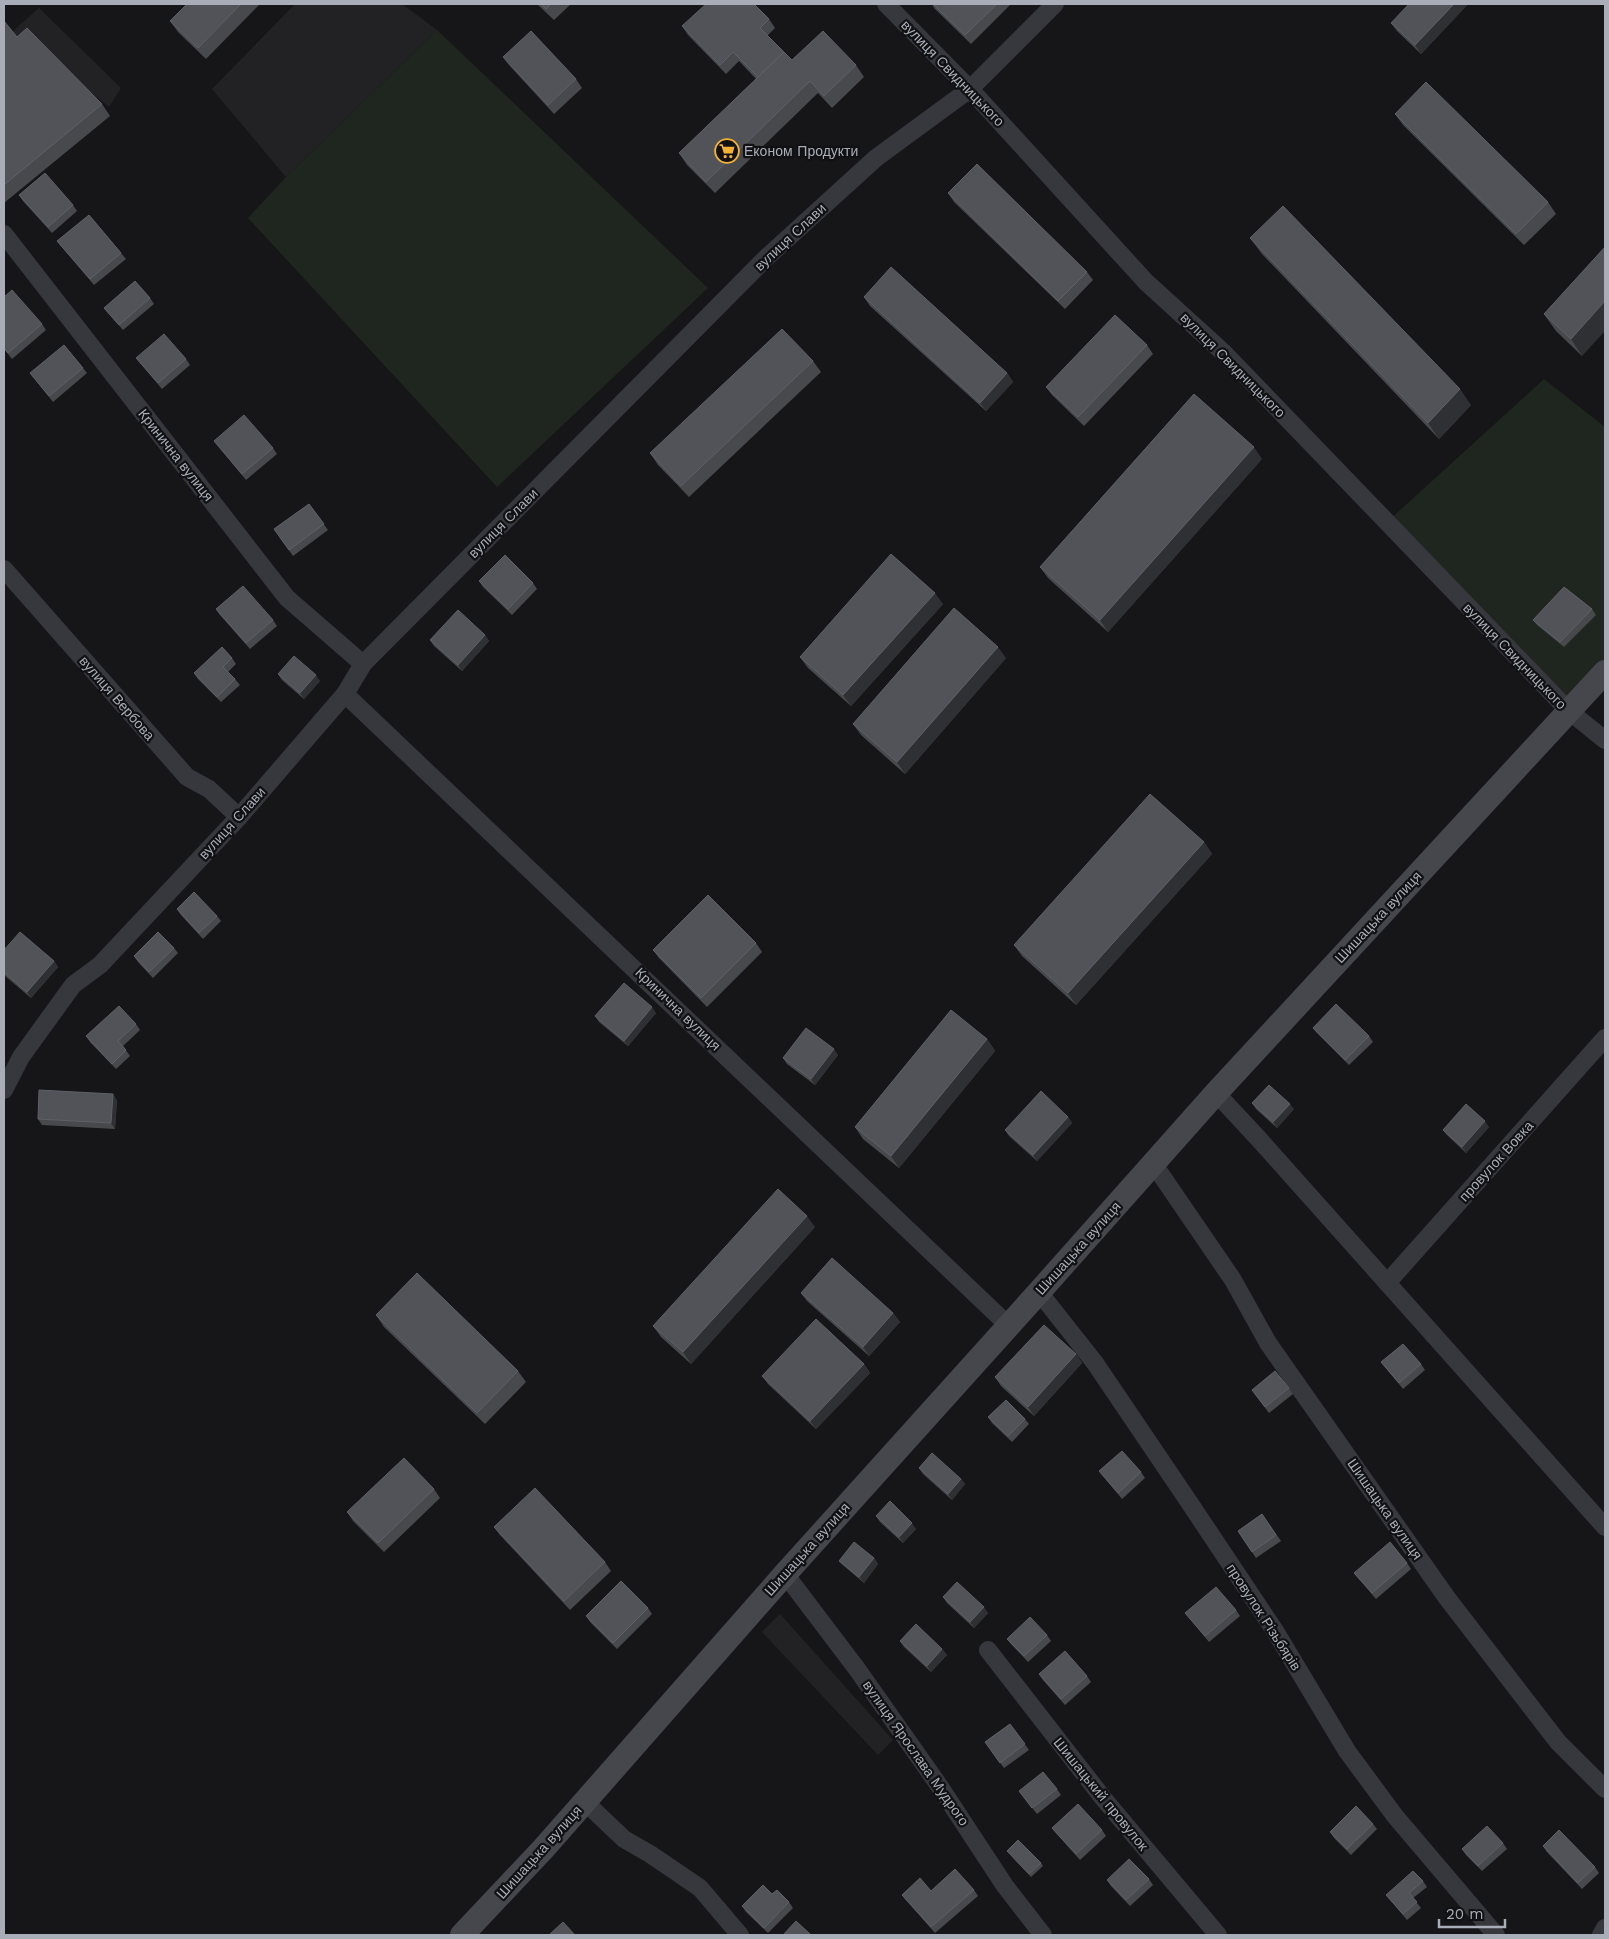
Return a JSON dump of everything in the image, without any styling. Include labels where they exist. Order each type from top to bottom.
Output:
[{"type":"street","name":"вулиця Свидницького","points":[[886,4],[970,89],[1146,282],[1224,354],[1576,717],[1605,740]]},
{"type":"street","name":"вулиця Слави","points":[[4,1090],[21,1057],[73,985],[100,965],[239,817],[345,694],[363,664],[766,257],[876,158],[970,89],[1055,4]]},
{"type":"street","name":"Кринична вулиця","points":[[4,234],[287,598],[363,664]]},
{"type":"street","name":"вулиця Вербова","points":[[4,570],[187,777],[209,789],[239,817]]},
{"type":"street","name":"Шишацька вулиця","points":[[462,1935],[544,1848],[784,1574],[1009,1326],[1216,1093],[1576,717],[1605,672]]},
{"type":"street","name":"Кринична вулиця","points":[[345,694],[1009,1326]]},
{"type":"street","name":"провулок Вовка","points":[[1387,1283],[1605,1038]]},
{"type":"street","points":[[1216,1093],[1605,1527]]},
{"type":"street","name":"Шишацька вулиця","points":[[1153,1164],[1233,1280],[1268,1343],[1447,1598],[1558,1742],[1605,1789]]},
{"type":"street","name":"провулок Різьбярів","points":[[1039,1292],[1095,1363],[1189,1502],[1275,1631],[1346,1751],[1395,1816],[1496,1935]]},
{"type":"street","name":"вулиця Ярослава Мудрого","points":[[784,1574],[857,1669],[938,1784],[1005,1886],[1043,1935]]},
{"type":"street","name":"Шишацький провулок","points":[[988,1650],[1103,1798],[1218,1935]]},
{"type":"street","points":[[585,1802],[624,1839],[700,1888],[740,1935]]},
{"type":"street","points":[[1602,1935],[1605,1928]]},
{"type":"shaded area","points":[[295,4],[402,4],[437,30],[286,177],[212,89]]},
{"type":"shaded area","points":[[39,8],[121,88],[109,107],[64,70],[25,48],[12,32]]},
{"type":"shaded area","points":[[437,30],[708,288],[497,487],[248,218],[286,177]]},
{"type":"shaded area","points":[[1544,379],[1605,427],[1605,671],[1569,711],[1387,522]]},
{"type":"shaded area","points":[[780,1614],[893,1740],[878,1755],[762,1632]]},
{"type":"building","points":[[187,4],[241,4],[198,48],[170,21]]},
{"type":"building","points":[[541,4],[551,4],[546,9]]},
{"type":"building","points":[[706,4],[754,4],[769,19],[760,28],[784,52],[758,77],[733,52],[720,65],[682,26]]},
{"type":"building","points":[[933,4],[997,4],[965,35]]},
{"type":"building","points":[[1409,4],[1454,4],[1415,45],[1391,23]]},
{"type":"building","points":[[4,21],[17,37],[27,28],[102,104],[4,185]]},
{"type":"building","points":[[531,31],[576,79],[548,105],[503,57]]},
{"type":"building","points":[[823,31],[856,65],[824,96],[810,81],[706,182],[679,153],[784,52],[792,60]]},
{"type":"building","points":[[1426,82],[1548,202],[1516,234],[1395,114]]},
{"type":"building","points":[[977,164],[1087,272],[1058,301],[948,193]]},
{"type":"building","points":[[45,173],[73,205],[48,227],[19,195]]},
{"type":"building","points":[[1283,206],[1460,389],[1428,423],[1250,238]]},
{"type":"building","points":[[89,215],[121,253],[90,279],[57,241]]},
{"type":"building","points":[[1605,247],[1605,301],[1571,339],[1544,314]]},
{"type":"building","points":[[891,267],[1007,373],[980,403],[864,297]]},
{"type":"building","points":[[135,281],[150,298],[119,325],[104,308]]},
{"type":"building","points":[[12,290],[42,324],[8,353],[4,348],[4,297]]},
{"type":"building","points":[[1115,315],[1147,345],[1078,417],[1046,387]]},
{"type":"building","points":[[782,329],[813,361],[681,486],[650,453]]},
{"type":"building","points":[[164,334],[186,359],[158,383],[136,358]]},
{"type":"building","points":[[64,345],[83,368],[49,396],[30,373]]},
{"type":"building","points":[[1194,394],[1254,447],[1100,620],[1040,567]]},
{"type":"building","points":[[244,415],[273,448],[242,474],[214,441]]},
{"type":"building","points":[[309,504],[324,524],[289,550],[274,529]]},
{"type":"building","points":[[891,554],[935,593],[843,695],[800,657]]},
{"type":"building","points":[[505,555],[533,583],[508,609],[479,581]]},
{"type":"building","points":[[243,586],[273,620],[246,643],[216,609]]},
{"type":"building","points":[[1564,587],[1592,609],[1560,642],[1533,620]]},
{"type":"building","points":[[954,608],[998,647],[897,762],[853,724]]},
{"type":"building","points":[[458,610],[485,635],[458,665],[430,640]]},
{"type":"building","points":[[222,647],[232,658],[223,667],[235,679],[217,697],[194,673]]},
{"type":"building","points":[[294,656],[316,675],[300,693],[278,674]]},
{"type":"building","points":[[1150,794],[1204,842],[1068,993],[1014,945]]},
{"type":"building","points":[[194,892],[217,916],[199,933],[177,909]]},
{"type":"building","points":[[708,895],[756,943],[701,998],[653,950]]},
{"type":"building","points":[[20,932],[54,961],[27,992],[4,972],[4,950]]},
{"type":"building","points":[[158,932],[174,948],[149,972],[134,956]]},
{"type":"building","points":[[624,983],[652,1007],[624,1041],[595,1016]]},
{"type":"building","points":[[1336,1004],[1369,1036],[1345,1060],[1313,1028]]},
{"type":"building","points":[[119,1006],[136,1024],[118,1041],[126,1050],[112,1064],[86,1036]]},
{"type":"building","points":[[951,1010],[987,1039],[891,1156],[855,1127]]},
{"type":"building","points":[[806,1028],[834,1049],[811,1079],[783,1058]]},
{"type":"building","points":[[1269,1085],[1290,1104],[1273,1122],[1252,1103]]},
{"type":"building","points":[[39,1090],[113,1094],[111,1123],[38,1119]]},
{"type":"building","points":[[1041,1091],[1068,1117],[1033,1155],[1005,1130]]},
{"type":"building","points":[[1466,1104],[1485,1121],[1462,1147],[1443,1130]]},
{"type":"building","points":[[778,1189],[807,1216],[683,1352],[653,1326]]},
{"type":"building","points":[[832,1258],[893,1313],[863,1347],[801,1293]]},
{"type":"building","points":[[417,1273],[518,1371],[477,1413],[376,1315]]},
{"type":"building","points":[[816,1319],[864,1364],[810,1421],[762,1376]]},
{"type":"building","points":[[1044,1325],[1076,1354],[1028,1407],[995,1377]]},
{"type":"building","points":[[1403,1344],[1421,1364],[1399,1383],[1381,1362]]},
{"type":"building","points":[[1275,1371],[1289,1388],[1265,1407],[1252,1390]]},
{"type":"building","points":[[1006,1400],[1025,1419],[1008,1436],[988,1417]]},
{"type":"building","points":[[1122,1451],[1141,1472],[1118,1493],[1099,1471]]},
{"type":"building","points":[[932,1453],[961,1479],[948,1494],[919,1468]]},
{"type":"building","points":[[404,1458],[434,1489],[378,1543],[347,1512]]},
{"type":"building","points":[[535,1488],[605,1562],[564,1601],[494,1527]]},
{"type":"building","points":[[890,1501],[912,1523],[899,1537],[876,1516]]},
{"type":"building","points":[[1262,1514],[1276,1535],[1252,1552],[1238,1531]]},
{"type":"building","points":[[854,1542],[874,1558],[859,1577],[839,1561]]},
{"type":"building","points":[[1390,1542],[1407,1563],[1372,1593],[1354,1573]]},
{"type":"building","points":[[621,1581],[648,1608],[613,1643],[586,1616]]},
{"type":"building","points":[[957,1582],[984,1607],[970,1622],[943,1597]]},
{"type":"building","points":[[1216,1587],[1236,1610],[1205,1636],[1185,1613]]},
{"type":"building","points":[[1030,1617],[1047,1635],[1024,1656],[1007,1639]]},
{"type":"building","points":[[916,1624],[942,1649],[927,1666],[900,1641]]},
{"type":"building","points":[[1065,1651],[1087,1676],[1061,1699],[1039,1674]]},
{"type":"building","points":[[1010,1724],[1025,1744],[1000,1763],[985,1742]]},
{"type":"building","points":[[1043,1772],[1057,1789],[1032,1808],[1019,1791]]},
{"type":"building","points":[[1078,1804],[1102,1830],[1076,1854],[1052,1828]]},
{"type":"building","points":[[1356,1806],[1373,1824],[1347,1849],[1330,1832]]},
{"type":"building","points":[[1487,1826],[1503,1843],[1478,1866],[1462,1849]]},
{"type":"building","points":[[1559,1830],[1595,1867],[1578,1883],[1543,1846]]},
{"type":"building","points":[[1018,1840],[1041,1863],[1029,1874],[1007,1851]]},
{"type":"building","points":[[1129,1859],[1149,1879],[1126,1900],[1107,1880]]},
{"type":"building","points":[[955,1869],[974,1890],[931,1927],[902,1895],[920,1878],[931,1891]]},
{"type":"building","points":[[1413,1871],[1423,1881],[1409,1893],[1417,1902],[1403,1914],[1386,1895]]},
{"type":"building","points":[[763,1885],[772,1894],[777,1890],[789,1902],[764,1928],[742,1906]]},
{"type":"building","points":[[796,1921],[810,1934],[783,1935]]},
{"type":"building","points":[[563,1922],[575,1935],[549,1935]]},
{"type":"place","name":"Економ Продукти","points":[[727,151]]}]
